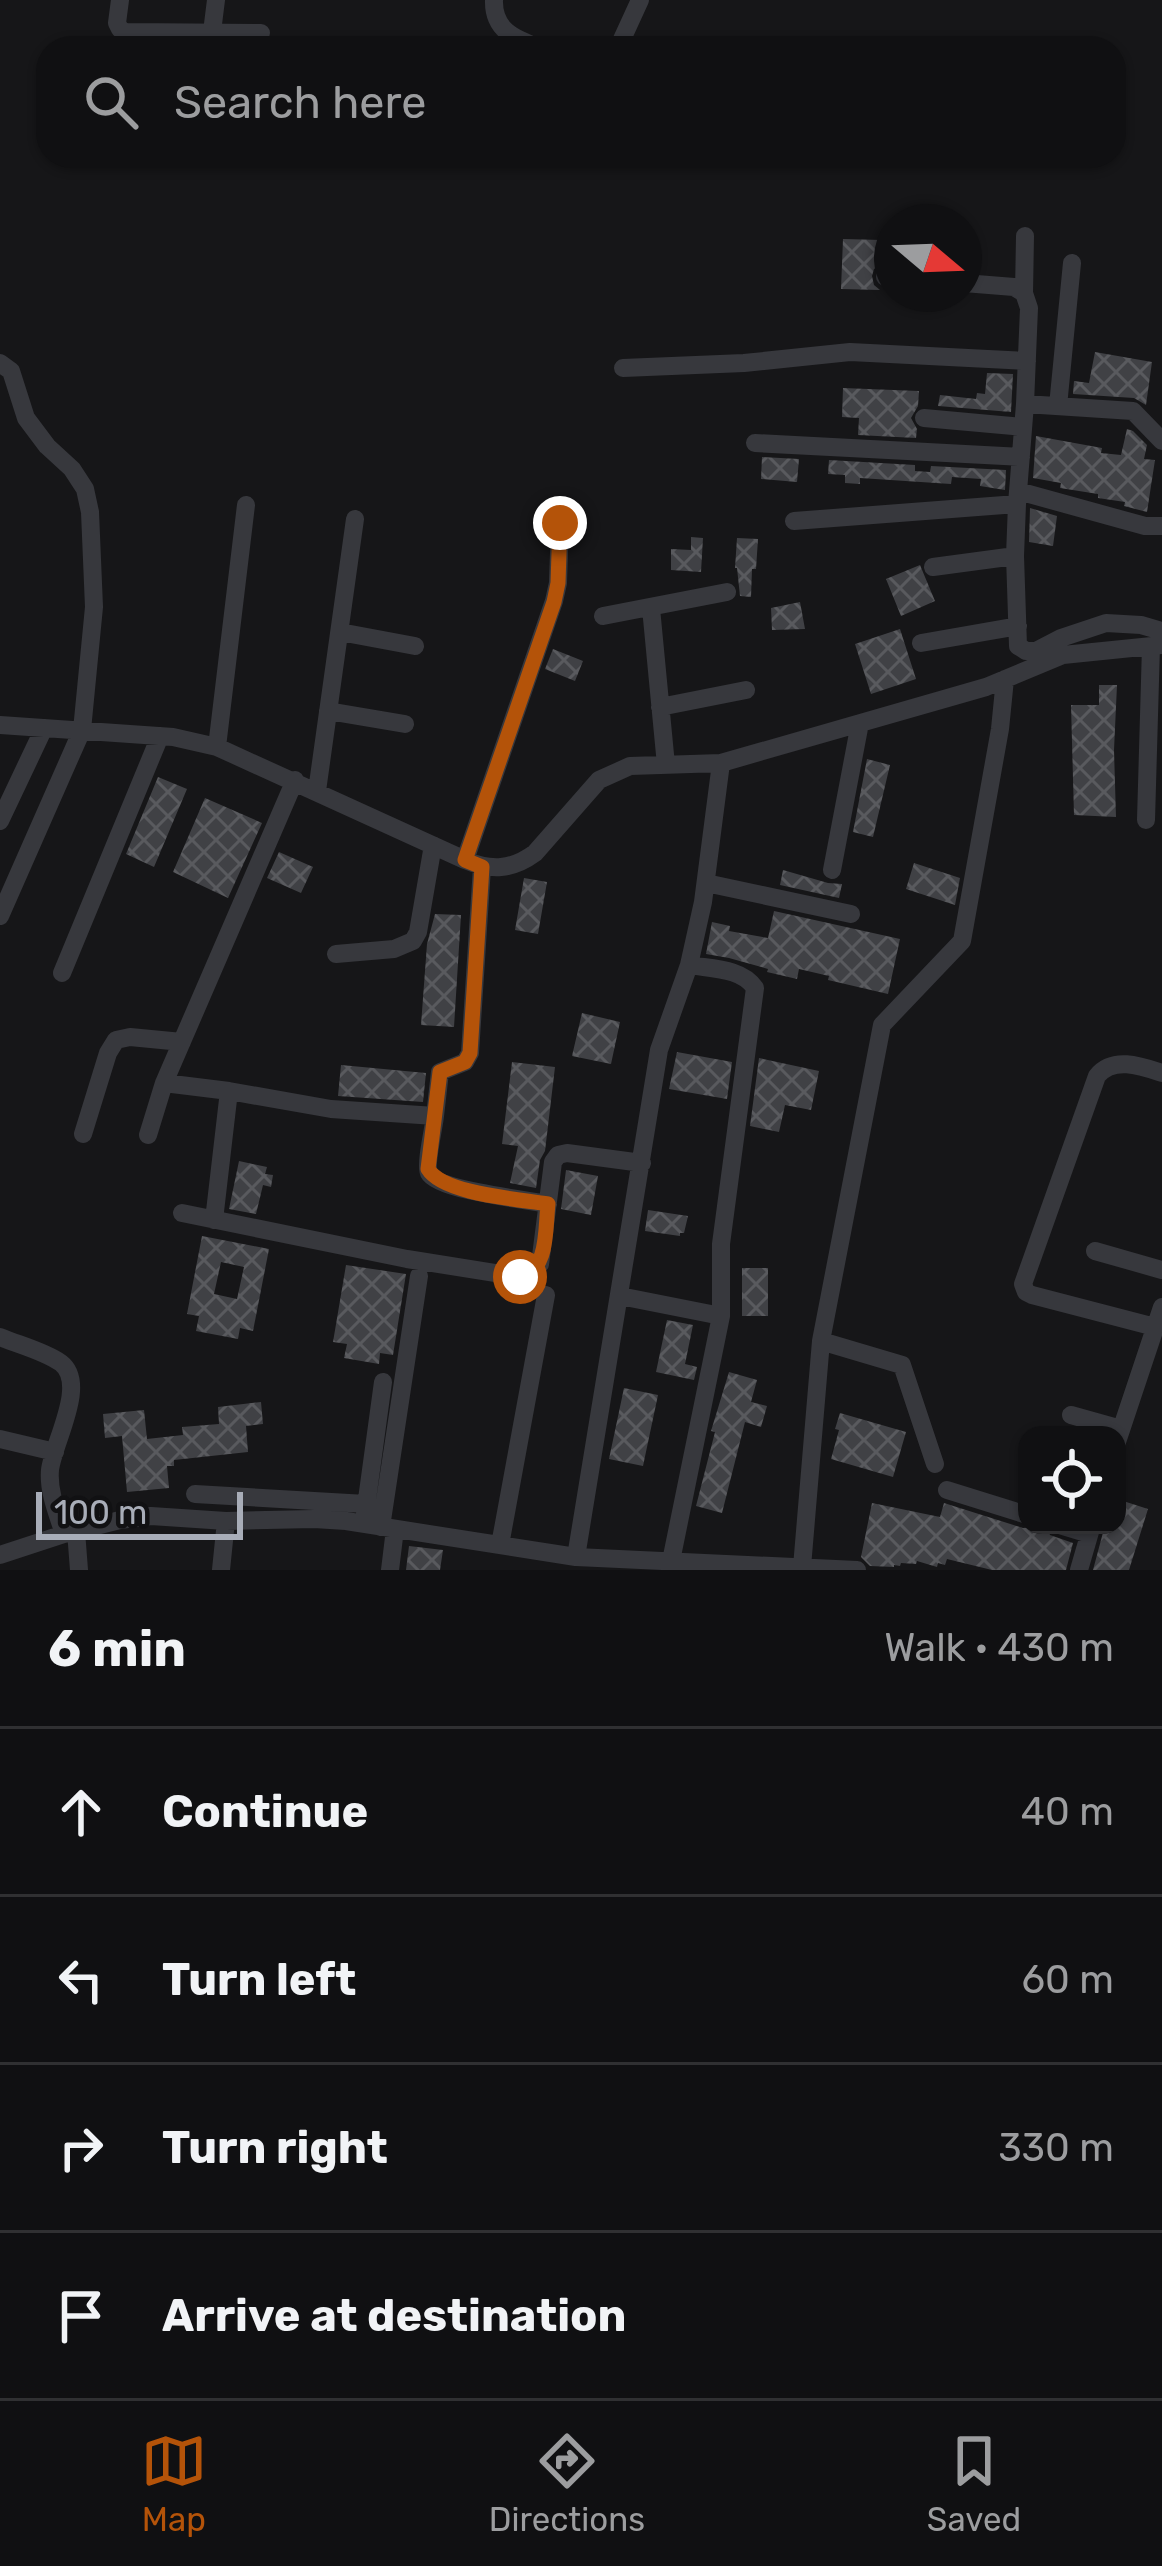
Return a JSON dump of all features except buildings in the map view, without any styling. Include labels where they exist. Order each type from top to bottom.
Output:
[{"type":"street","points":[[121,0],[117,23],[125,32],[261,33]]},
{"type":"street","points":[[212,32],[216,0]]},
{"type":"street","points":[[494,0],[498,23],[511,36]]},
{"type":"street","points":[[624,36],[640,0]]},
{"type":"street","points":[[1025,236],[1024,293],[1029,308],[1015,556],[1018,646],[1036,651],[1106,623],[1142,625],[1158,641],[1146,820]]},
{"type":"street","points":[[1058,406],[1072,263]]},
{"type":"street","points":[[982,284],[1014,287],[1024,293]]},
{"type":"street","points":[[623,368],[850,352],[1027,362]]},
{"type":"street","points":[[0,363],[11,371],[26,418],[85,489],[94,607],[82,730],[0,916]]},
{"type":"street","points":[[1025,404],[1133,411],[1162,440]]},
{"type":"street","points":[[924,418],[1023,427]]},
{"type":"street","points":[[755,443],[1021,457]]},
{"type":"street","points":[[794,520],[1017,497],[1162,526]]},
{"type":"street","points":[[218,748],[246,505]]},
{"type":"street","points":[[317,791],[356,519]]},
{"type":"street","points":[[548,1204],[455,1187],[432,1177],[428,1169],[440,1072],[465,1062],[470,1053],[474,863],[554,602],[560,523]]},
{"type":"street","points":[[933,567],[1015,556]]},
{"type":"street","points":[[603,616],[727,592]]},
{"type":"street","points":[[651,608],[666,765]]},
{"type":"street","points":[[921,643],[1018,626]]},
{"type":"street","points":[[340,632],[415,646]]},
{"type":"street","points":[[0,725],[160,736],[218,748],[494,869],[535,854],[599,779],[630,766],[721,763],[1005,679],[1064,655],[1158,641]]},
{"type":"street","points":[[802,1567],[821,1341],[882,1025],[962,941],[1005,679]]},
{"type":"street","points":[[660,707],[746,690]]},
{"type":"street","points":[[328,712],[406,724]]},
{"type":"street","points":[[832,870],[860,723]]},
{"type":"street","points":[[0,821],[44,728]]},
{"type":"street","points":[[62,973],[160,736]]},
{"type":"street","points":[[576,1557],[659,1050],[689,964],[706,883],[721,763]]},
{"type":"street","points":[[148,1135],[164,1083],[295,780]]},
{"type":"street","points":[[336,954],[394,949],[413,941],[434,845]]},
{"type":"street","points":[[706,883],[851,914]]},
{"type":"street","points":[[671,1561],[721,1316],[721,1244],[755,988],[739,974],[689,964]]},
{"type":"street","points":[[83,1134],[116,1040],[182,1042]]},
{"type":"street","points":[[1155,1327],[1032,1295],[1023,1284],[1097,1076],[1115,1065],[1162,1073]]},
{"type":"street","points":[[164,1083],[331,1109],[435,1116]]},
{"type":"street","points":[[214,1220],[229,1090]]},
{"type":"street","points":[[182,1214],[520,1277],[532,1274],[540,1264],[554,1162],[559,1155],[642,1163]]},
{"type":"street","points":[[1095,1251],[1162,1270]]},
{"type":"street","points":[[376,1521],[419,1276]]},
{"type":"street","points":[[500,1545],[546,1295]]},
{"type":"street","points":[[620,1296],[721,1316]]},
{"type":"street","points":[[1122,1426],[1162,1307]]},
{"type":"street","points":[[0,1337],[60,1363],[69,1373],[72,1391],[50,1470],[51,1491],[70,1533],[79,1570]]},
{"type":"street","points":[[821,1341],[902,1365],[935,1464]]},
{"type":"street","points":[[383,1382],[376,1521],[390,1570]]},
{"type":"street","points":[[1071,1415],[1097,1426]]},
{"type":"street","points":[[0,1439],[55,1452]]},
{"type":"street","points":[[947,1490],[1018,1512]]},
{"type":"street","points":[[195,1494],[576,1557],[857,1570]]},
{"type":"street","points":[[0,1555],[120,1520],[151,1516],[376,1521]]},
{"type":"street","points":[[221,1570],[226,1520]]},
{"type":"street","points":[[1079,1570],[1090,1534]]},
{"type":"street","points":[[524,1570],[527,1549]]},
{"type":"route","points":[[520,1277],[532,1274],[540,1264],[548,1204],[455,1187],[432,1177],[428,1169],[440,1072],[465,1062],[470,1053],[482,867],[465,860],[554,602],[560,523]]}]
